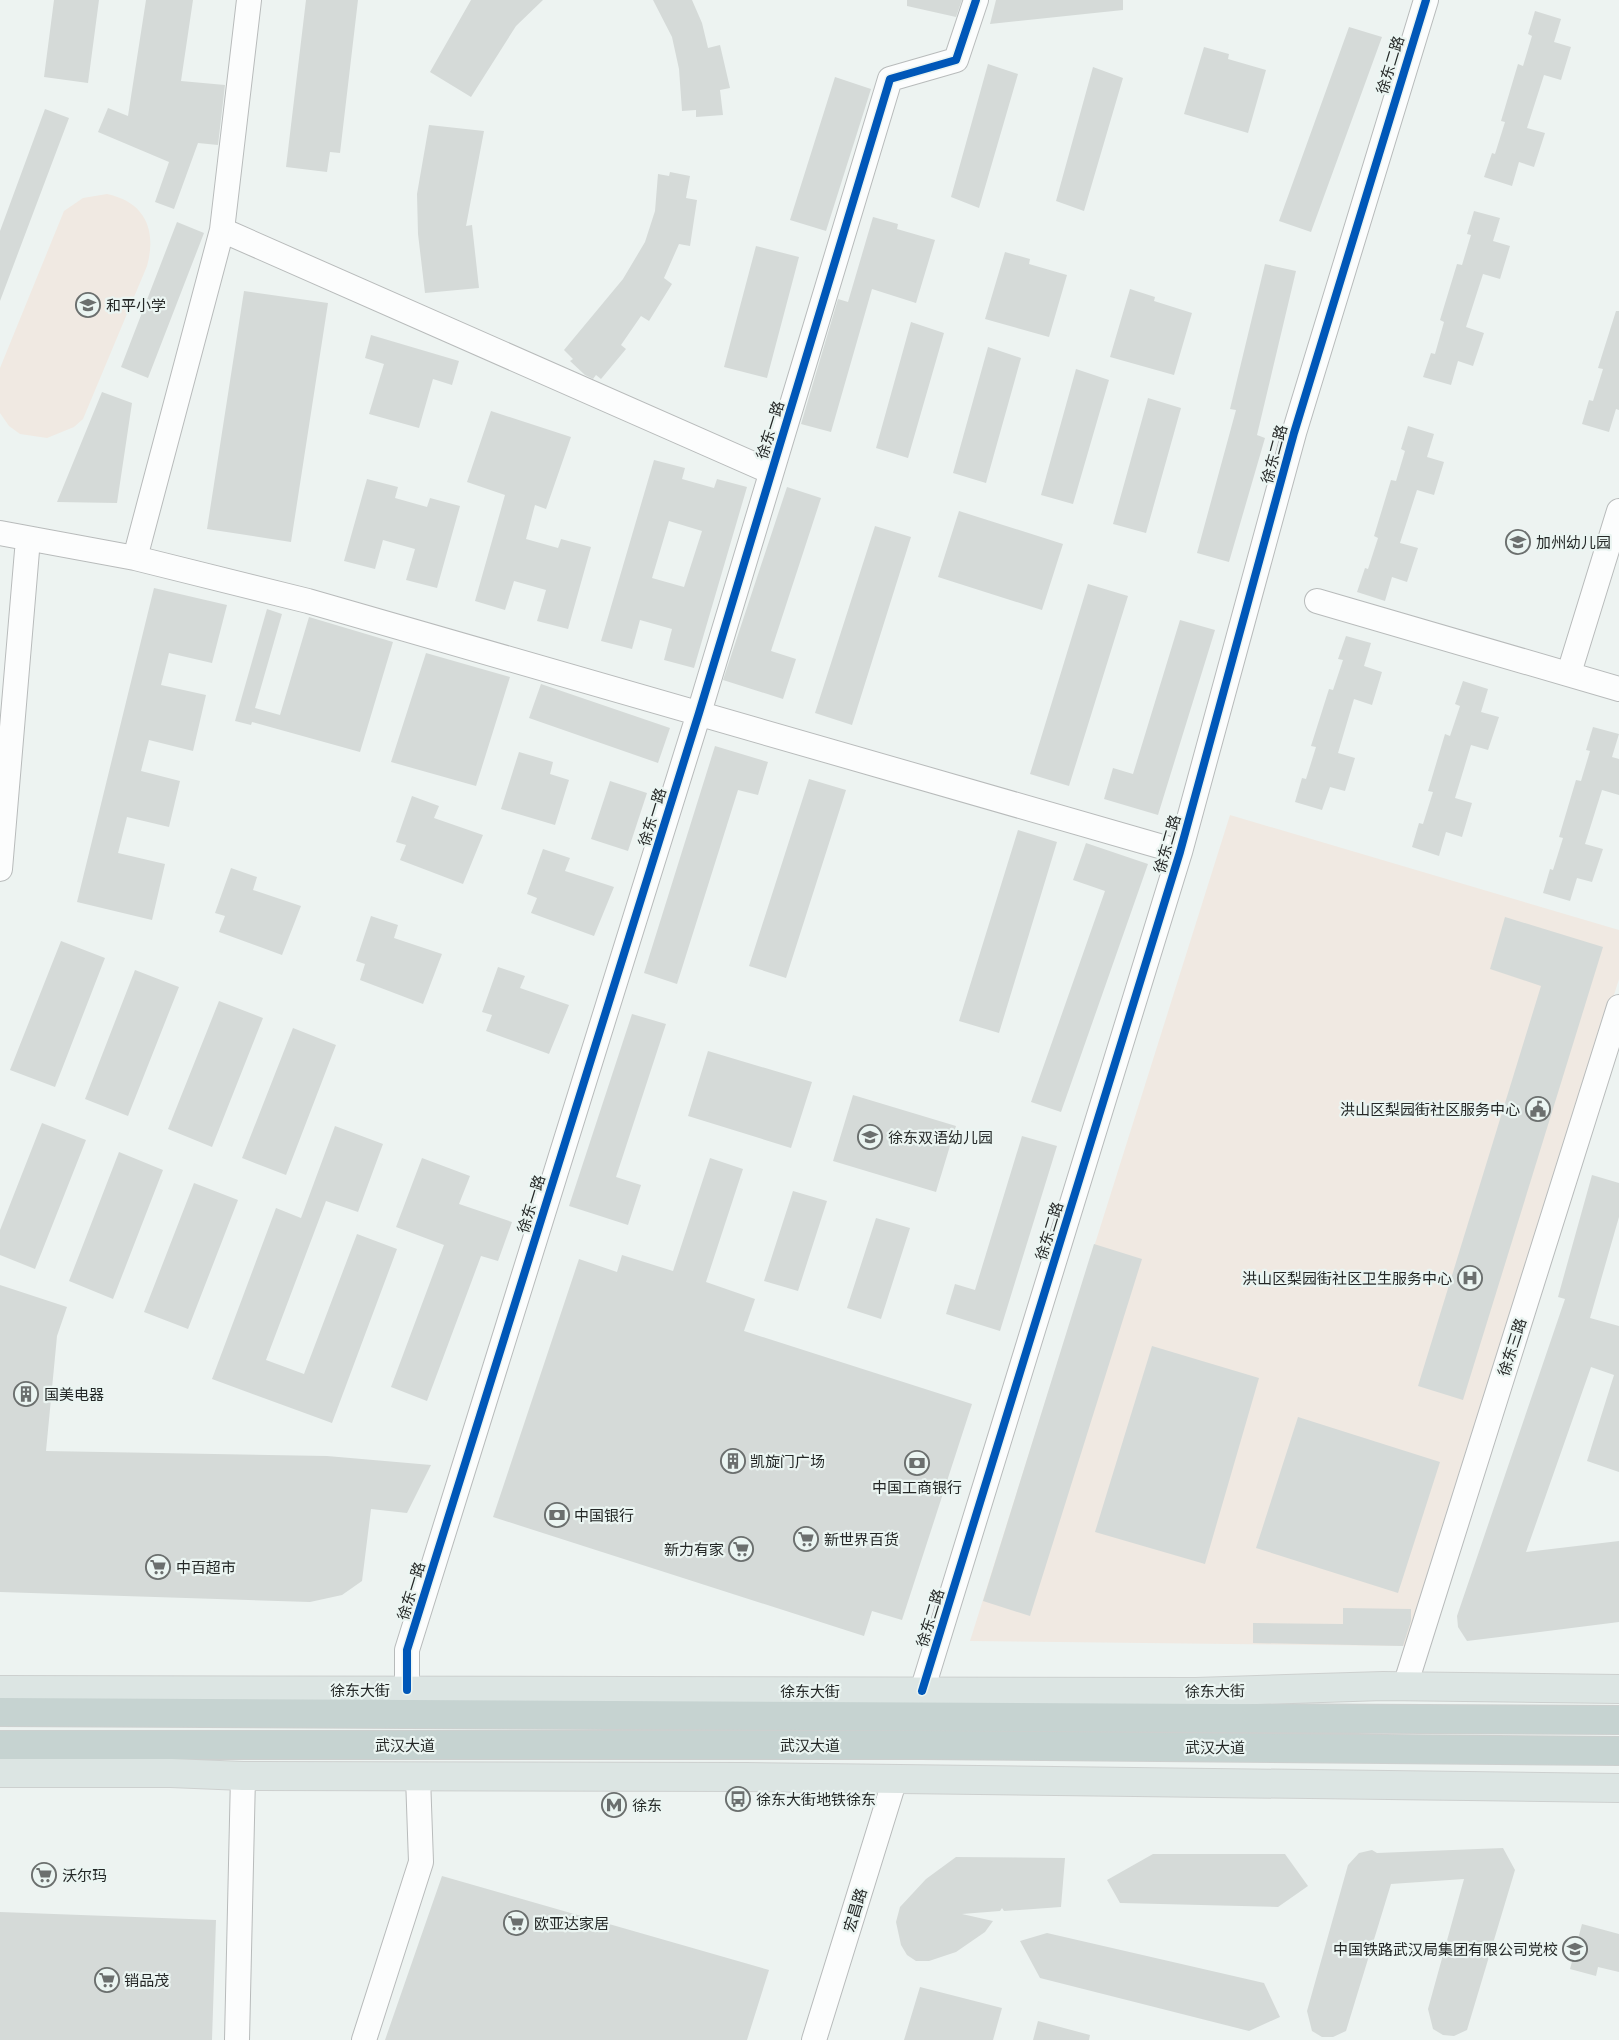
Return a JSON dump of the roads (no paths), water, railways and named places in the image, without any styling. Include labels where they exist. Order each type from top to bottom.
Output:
[{"type":"highway","name":"武汉大道","points":[[0,1712],[1619,1720]]},
{"type":"highway","name":"武汉大道","points":[[0,1745],[920,1745],[1619,1751]]},
{"type":"main road","name":"徐东大街","points":[[0,1690],[1196,1692],[1405,1686],[1619,1689]]},
{"type":"main road","points":[[0,1773],[895,1779],[1619,1788]]},
{"type":"street","points":[[135,558],[222,230],[249,0]]},
{"type":"street","name":"徐东一路","points":[[407,1690],[407,1650],[699,713],[890,80],[956,60],[976,0]]},
{"type":"street","name":"徐东二路","points":[[922,1691],[1180,852],[1294,433],[1426,0]]},
{"type":"street","points":[[222,230],[772,472]]},
{"type":"street","points":[[1569,674],[1619,511]]},
{"type":"street","points":[[0,533],[135,558],[308,601],[1180,852]]},
{"type":"street","points":[[0,869],[28,539]]},
{"type":"street","points":[[1317,601],[1619,689]]},
{"type":"street","name":"徐东三路","points":[[1405,1686],[1619,1008]]},
{"type":"street","points":[[237,2040],[243,1776]]},
{"type":"street","points":[[364,2040],[420,1862],[418,1777]]},
{"type":"street","name":"宏昌路","points":[[814,2040],[895,1779]]},
{"type":"place","name":"和平小学","points":[[88,305]]},
{"type":"place","name":"加州幼儿园","points":[[1518,542]]},
{"type":"place","name":"洪山区梨园街社区服务中心","points":[[1538,1109]]},
{"type":"place","name":"徐东双语幼儿园","points":[[870,1137]]},
{"type":"place","name":"洪山区梨园街社区卫生服务中心","points":[[1470,1278]]},
{"type":"place","name":"国美电器","points":[[26,1394]]},
{"type":"place","name":"凯旋门广场","points":[[733,1461]]},
{"type":"place","name":"中国工商银行","points":[[917,1463]]},
{"type":"place","name":"中国银行","points":[[557,1515]]},
{"type":"place","name":"新世界百货","points":[[806,1539]]},
{"type":"place","name":"新力有家","points":[[741,1549]]},
{"type":"place","name":"中百超市","points":[[158,1567]]},
{"type":"place","name":"徐东大街地铁徐东","points":[[738,1799]]},
{"type":"place","name":"徐东","points":[[614,1805]]},
{"type":"place","name":"沃尔玛","points":[[44,1875]]},
{"type":"place","name":"欧亚达家居","points":[[516,1923]]},
{"type":"place","name":"中国铁路武汉局集团有限公司党校","points":[[1575,1949]]},
{"type":"place","name":"销品茂","points":[[107,1980]]}]
